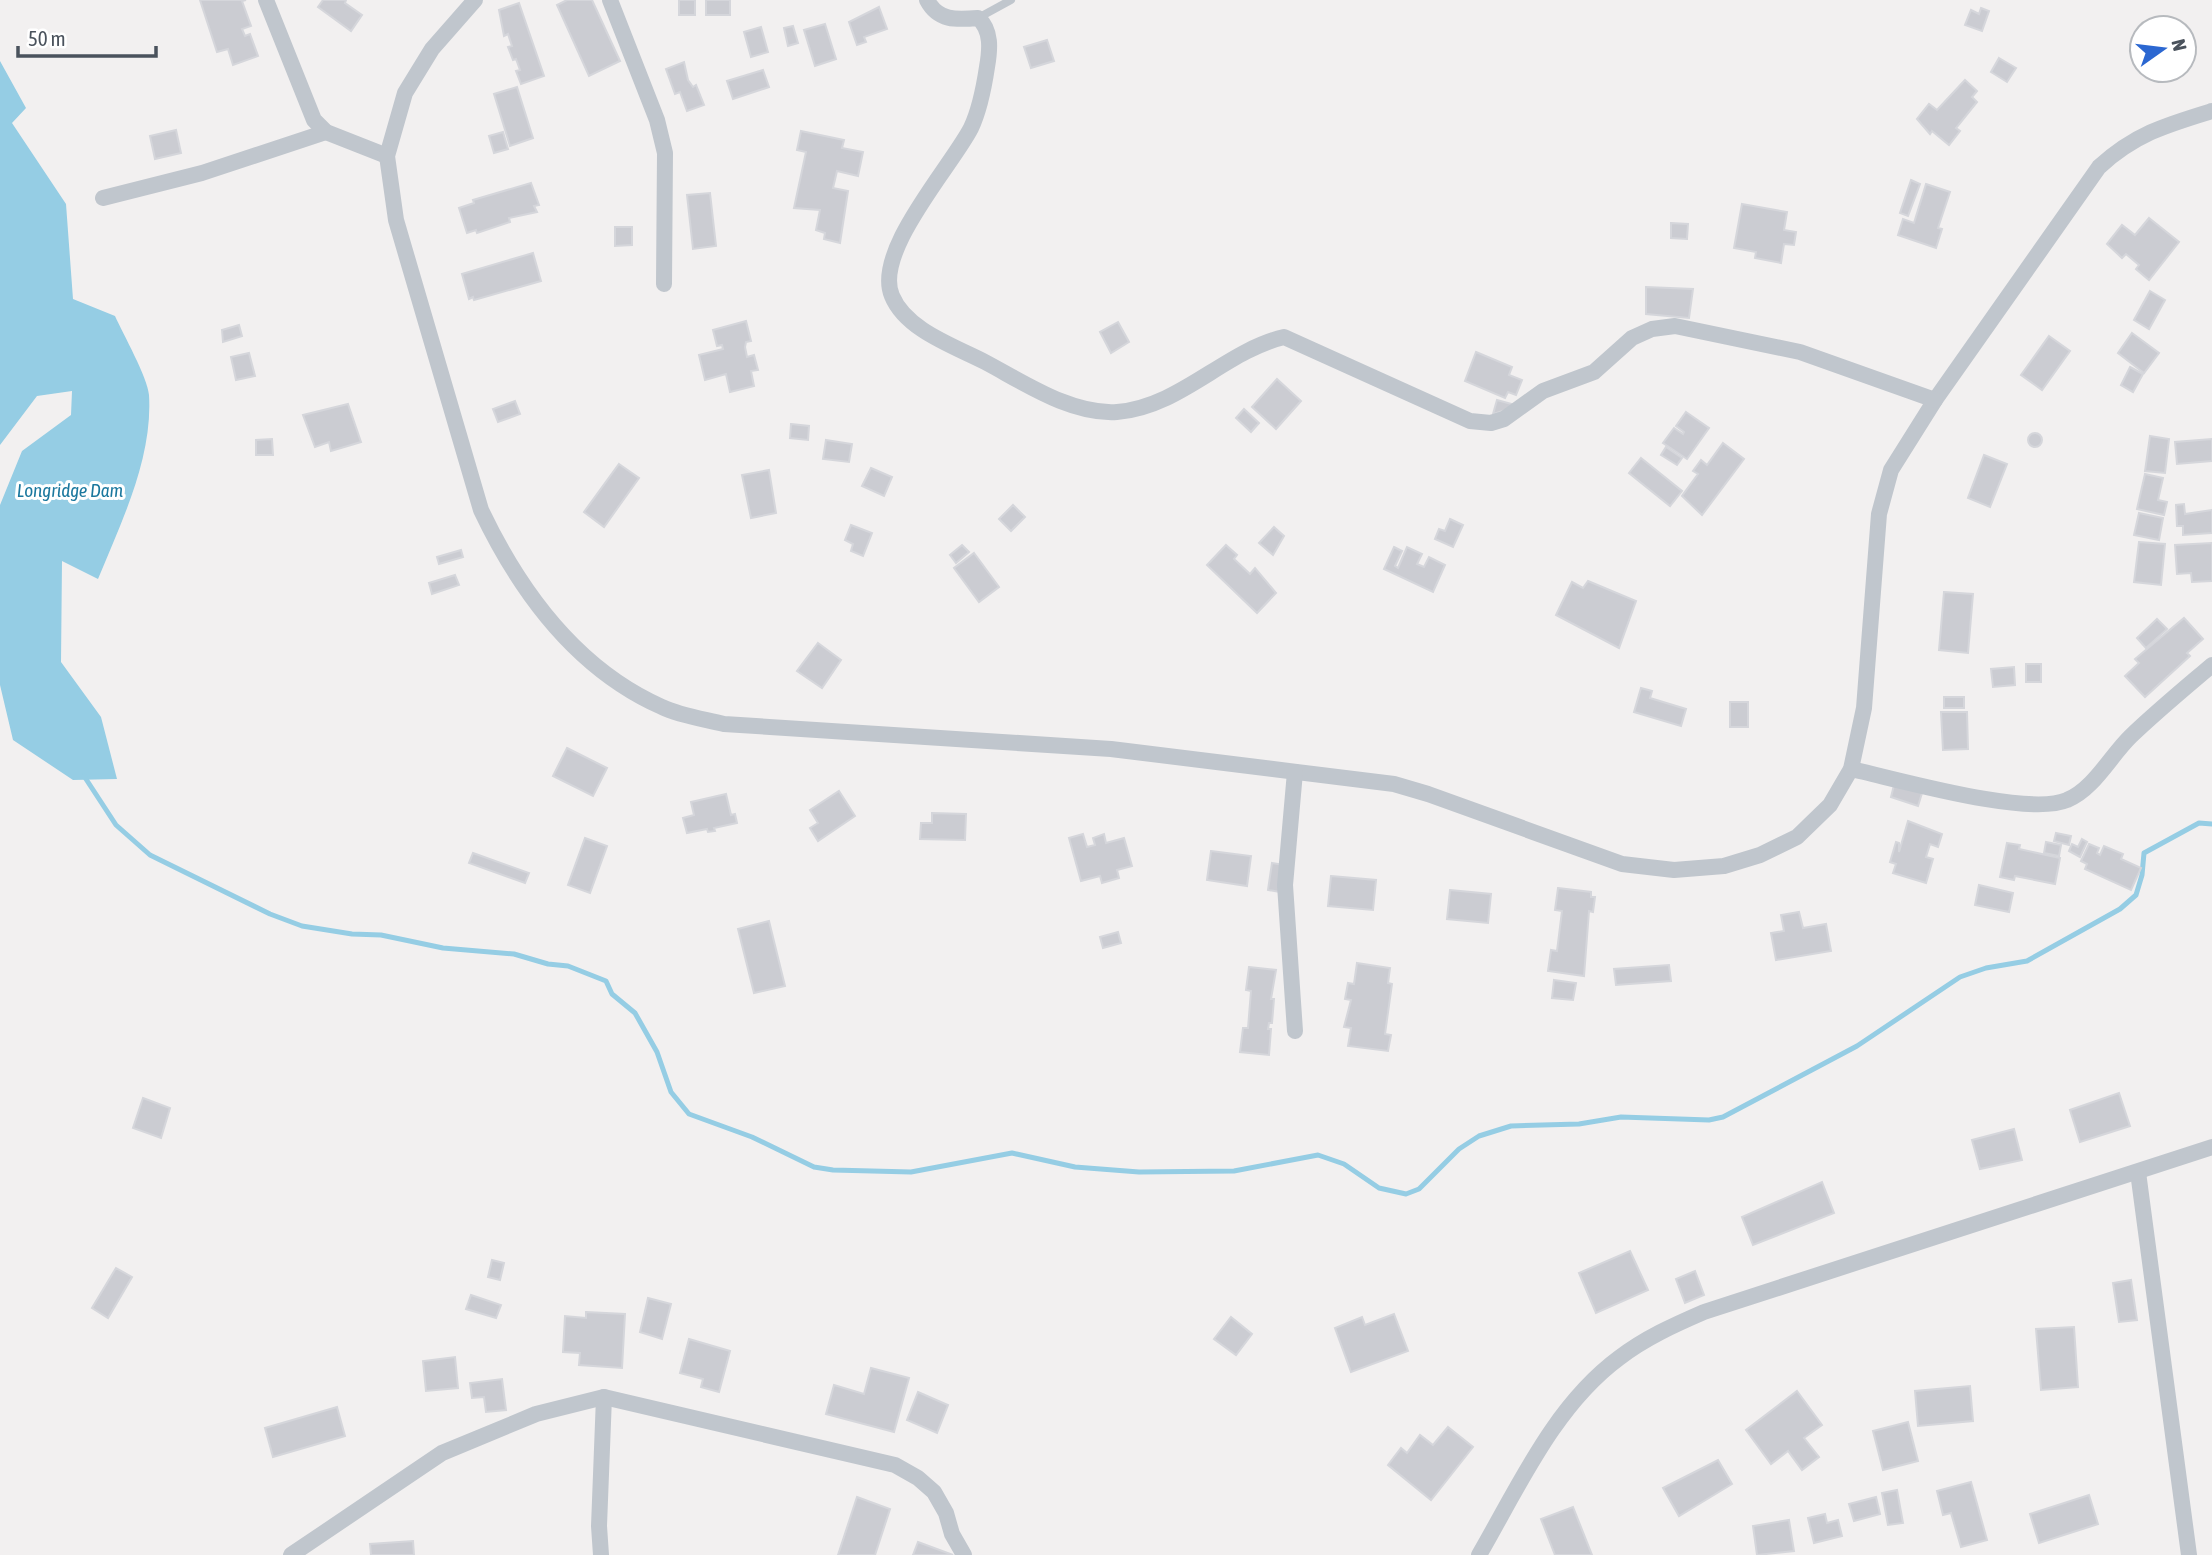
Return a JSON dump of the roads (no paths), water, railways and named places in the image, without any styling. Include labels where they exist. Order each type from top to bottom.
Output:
[{"type":"street","points":[[266,0],[314,120],[326,132],[342,136],[387,156]]},
{"type":"street","points":[[475,0],[432,49],[405,93],[387,156],[396,220],[481,510],[502,555],[535,604],[583,655],[619,684],[664,708],[724,724],[1111,749],[1394,785],[1428,794],[1622,864],[1674,870],[1724,866],[1760,855],[1797,837],[1830,805],[1851,769],[1864,708],[1879,514],[1891,470],[1935,400],[2099,167],[2123,145],[2151,130],[2212,111]]},
{"type":"street","points":[[610,0],[657,120],[665,153],[664,284]]},
{"type":"street","points":[[927,0],[932,10],[943,18],[978,18],[988,35],[983,90],[971,127],[899,242],[888,272],[891,295],[903,313],[925,330],[1050,396],[1086,408],[1115,412],[1151,405],[1284,337],[1471,421],[1491,423],[1514,414],[1543,391],[1594,372],[1632,338],[1652,329],[1675,326],[1800,352],[1935,400]]},
{"type":"street","points":[[103,198],[202,173],[326,132]]},
{"type":"street","points":[[1851,769],[1999,800],[2054,805],[2070,799],[2082,790],[2130,736],[2212,665]]},
{"type":"street","points":[[1295,772],[1285,885],[1295,1031]]},
{"type":"street","points":[[1479,1555],[1552,1430],[1617,1360],[1654,1335],[1704,1312],[2047,1198],[2212,1147]]},
{"type":"street","points":[[2138,1172],[2189,1555]]},
{"type":"street","points":[[601,1555],[599,1526],[604,1397]]},
{"type":"street","points":[[295,1554],[442,1452],[536,1414],[604,1397],[895,1465],[918,1478],[934,1492],[946,1513],[951,1534],[964,1555]]},
{"type":"lane","points":[[978,18],[1011,0]]},
{"type":"water","name":"Longridge Dam","points":[[0,61],[26,108],[12,123],[66,204],[73,299],[115,316],[148,387],[149,419],[141,466],[98,579],[62,561],[61,662],[101,717],[117,779],[73,780],[13,740],[0,685],[0,505],[22,451],[71,415],[72,391],[37,396],[0,445]]},
{"type":"waterway","points":[[84,776],[116,825],[150,855],[270,914],[302,926],[352,934],[381,935],[443,948],[514,954],[548,964],[568,966],[606,981],[612,994],[635,1013],[657,1052],[671,1092],[689,1114],[752,1137],[814,1167],[911,1172],[1012,1153],[1075,1167],[1139,1172],[1234,1171],[1318,1155],[1344,1164],[1379,1188],[1406,1194],[1419,1189],[1459,1149],[1479,1136],[1511,1126],[1579,1124],[1621,1117],[1709,1120],[1723,1117],[1857,1046],[1960,977],[1986,968],[2027,961],[2120,909],[2136,895],[2142,875],[2144,853],[2199,823],[2212,824]]}]
